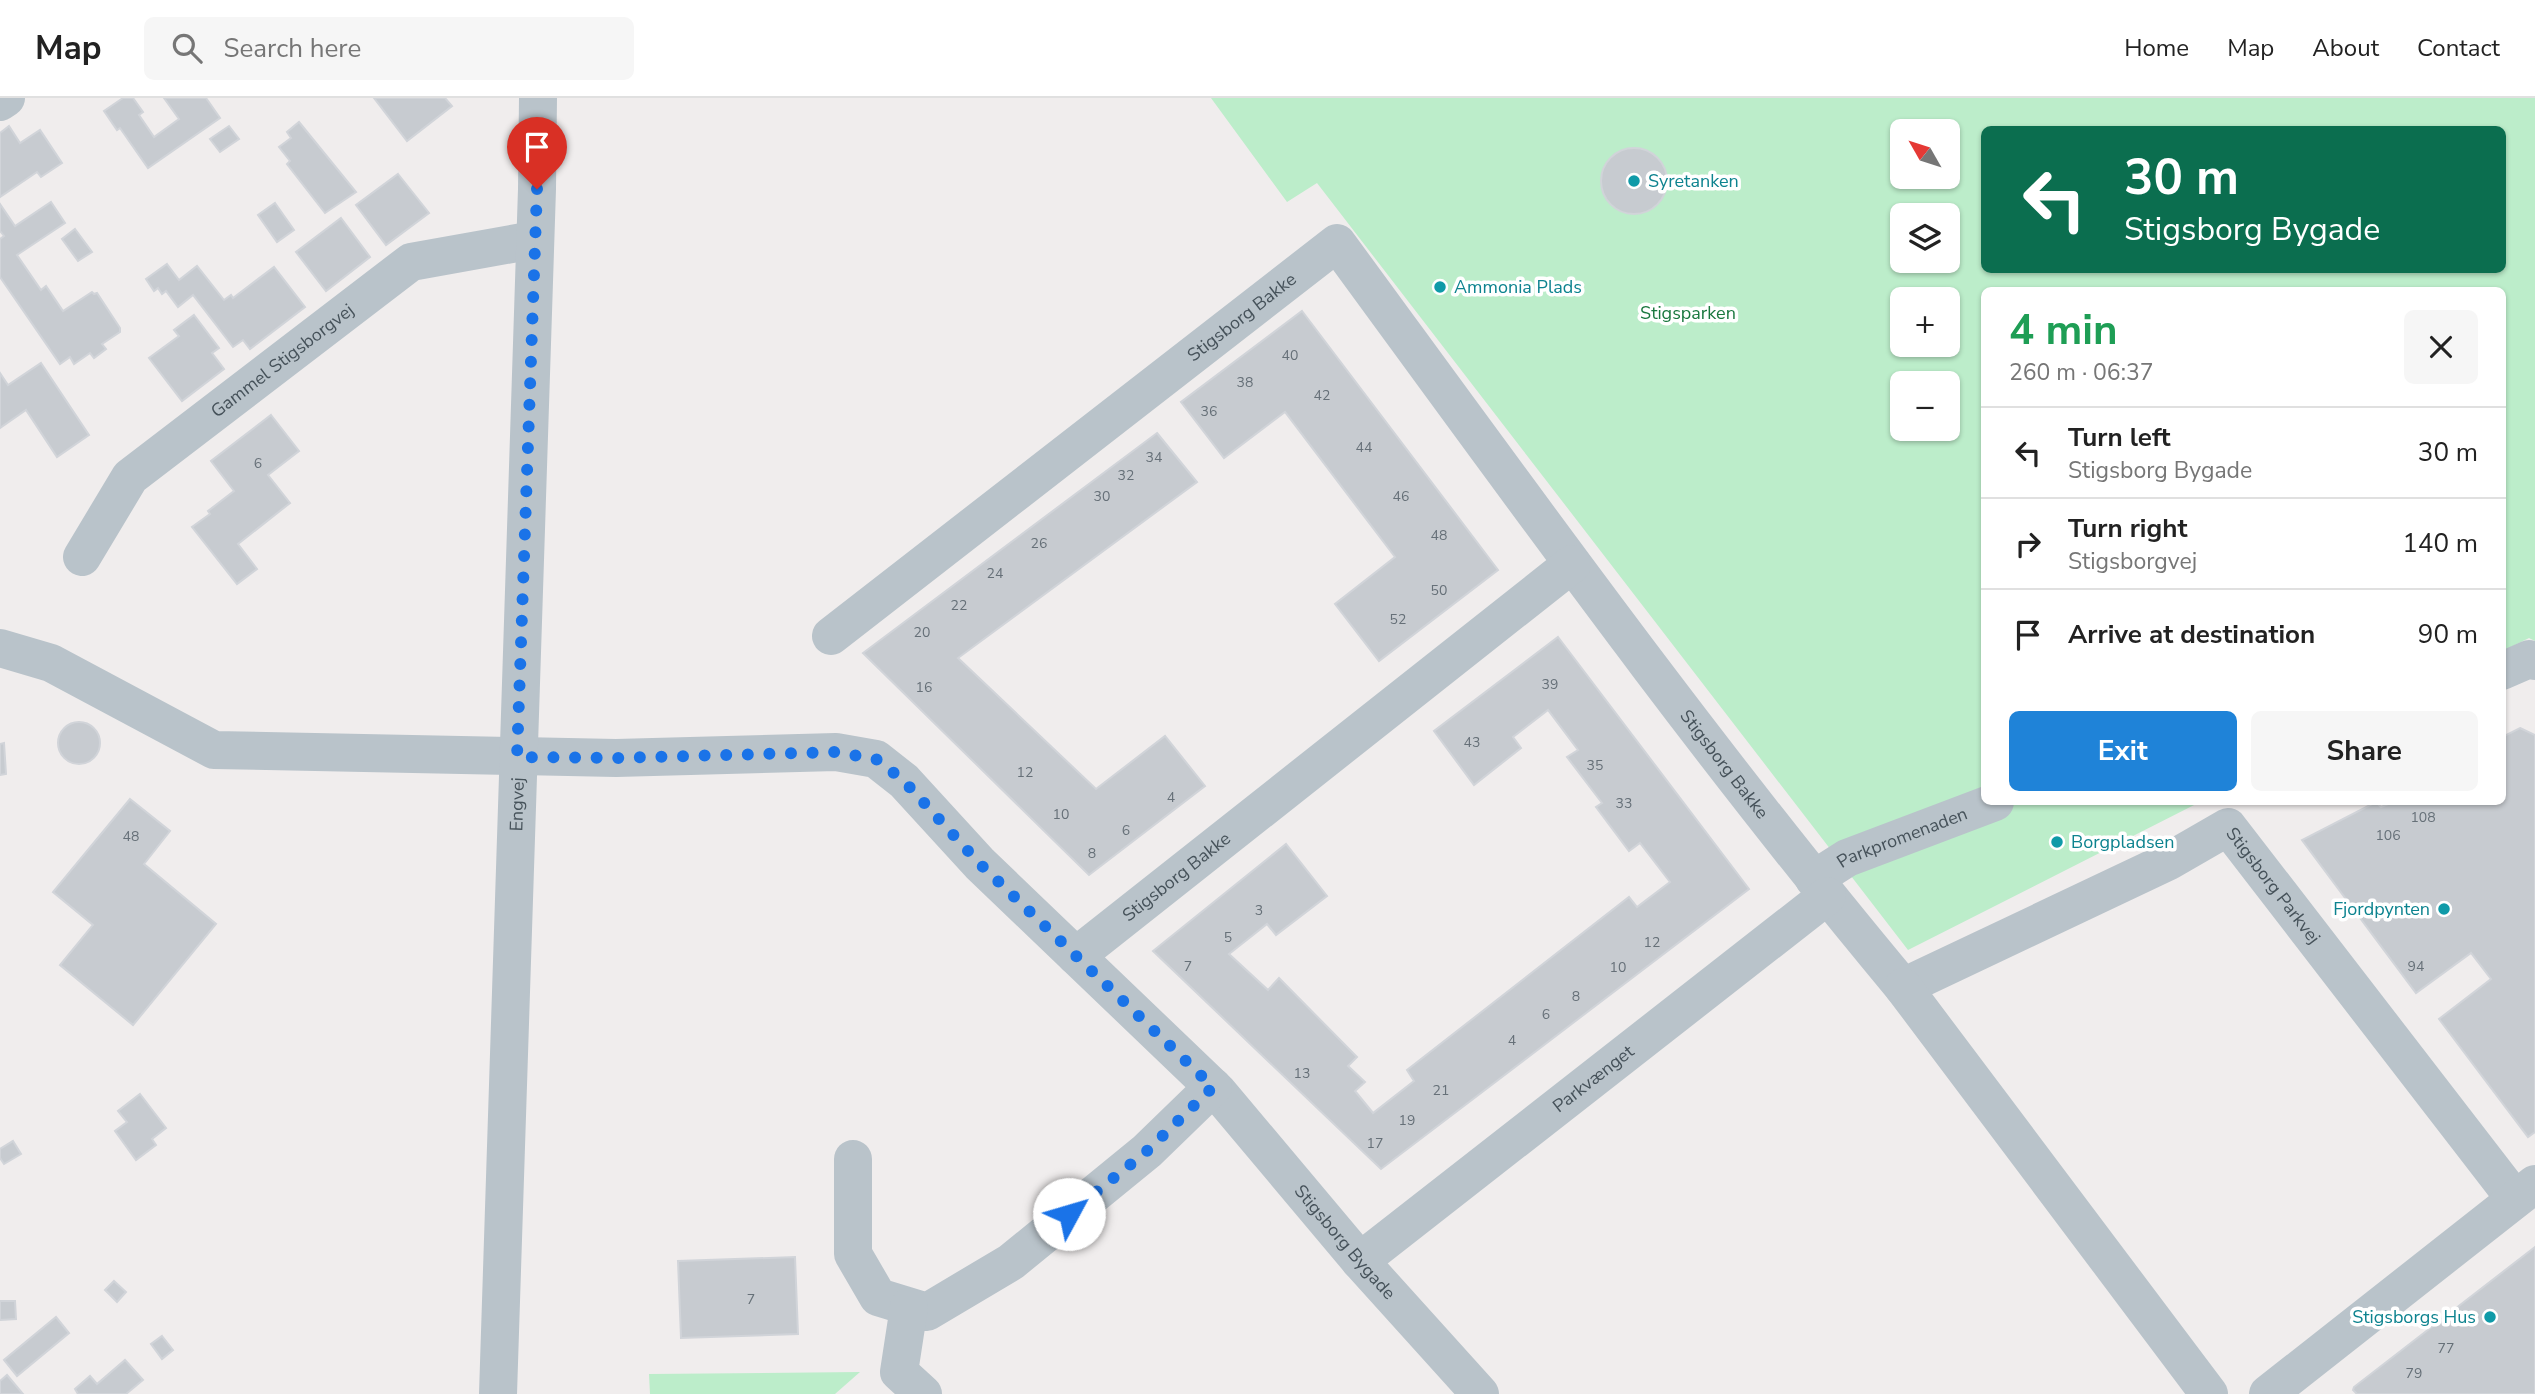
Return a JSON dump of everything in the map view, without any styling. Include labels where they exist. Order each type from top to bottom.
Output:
[{"type":"street","points":[[0,102],[6,98]]},
{"type":"street","points":[[517,757],[538,98]]},
{"type":"street","name":"Gammel Stigsborgvej","points":[[82,557],[130,477],[411,262],[534,240]]},
{"type":"street","name":"Stigsborg Bakke","points":[[831,636],[1337,243],[1572,564],[1820,888]]},
{"type":"street","name":"Stigsborg Bakke","points":[[1076,956],[1572,564]]},
{"type":"street","name":"Engvej","points":[[0,648],[51,663],[214,750],[517,757],[498,1394]]},
{"type":"street","points":[[2506,669],[2529,659],[2535,661]]},
{"type":"street","name":"Stigsborg Bygade","points":[[517,757],[616,758],[836,752],[876,759],[904,781],[980,864],[1213,1087],[1360,1261],[1480,1394]]},
{"type":"street","name":"Parkpromenaden","points":[[1820,888],[1847,858],[1987,805]]},
{"type":"street","name":"Stigsborg Parkvej","points":[[1903,987],[2169,861],[2228,827],[2525,1192],[2277,1391]]},
{"type":"street","points":[[1820,888],[1903,987],[2209,1394]]},
{"type":"street","name":"Parkvænget","points":[[1360,1261],[1820,888]]},
{"type":"street","points":[[853,1159],[853,1254],[878,1297],[927,1312],[1010,1262],[1147,1151],[1213,1087]]},
{"type":"street","points":[[909,1307],[900,1372],[923,1394]]},
{"type":"green space","name":"Stigsparken","points":[[1211,98],[2535,98],[2535,641],[2529,638],[2506,650],[2506,287],[1981,287],[1981,805],[2194,805],[1908,950],[1317,183],[1287,202]]},
{"type":"green space","points":[[860,1372],[835,1394],[650,1394],[649,1374]]},
{"type":"building","points":[[123,98],[133,98],[143,112],[139,115],[154,137],[179,119],[164,98],[206,98],[220,118],[148,168],[120,128],[117,130],[104,111]]},
{"type":"building","points":[[374,98],[445,98],[452,106],[407,141]]},
{"type":"building","points":[[299,122],[356,192],[325,213],[287,164],[290,161],[279,147],[291,138],[287,132]]},
{"type":"building","points":[[9,126],[20,143],[40,130],[62,163],[41,177],[37,172],[0,197],[0,133]]},
{"type":"building","points":[[229,126],[239,139],[220,152],[210,139]]},
{"type":"building","name":"Syretanken","points":[[1628,148],[1640,148],[1652,153],[1662,163],[1667,181],[1665,194],[1652,209],[1640,214],[1628,214],[1616,209],[1606,199],[1601,187],[1601,175],[1606,163],[1616,153]]},
{"type":"building","points":[[398,174],[429,213],[386,245],[356,205]]},
{"type":"building","points":[[51,202],[65,223],[17,255],[41,290],[46,286],[63,311],[92,292],[97,293],[120,328],[120,332],[102,344],[106,349],[94,358],[90,353],[74,364],[70,357],[60,364],[0,277],[0,239],[4,236],[0,231],[0,204],[15,226]]},
{"type":"building","points":[[275,203],[294,230],[277,242],[258,215]]},
{"type":"building","points":[[341,218],[370,257],[326,291],[296,252]]},
{"type":"building","points":[[75,229],[92,252],[78,261],[62,239]]},
{"type":"building","points":[[167,264],[179,280],[197,266],[224,300],[231,295],[233,298],[274,267],[305,307],[250,349],[243,340],[233,347],[193,295],[178,307],[166,291],[162,294],[158,288],[154,291],[146,279]]},
{"type":"building","points":[[1302,311],[1498,570],[1379,661],[1335,604],[1395,557],[1285,412],[1224,458],[1181,402]]},
{"type":"building","points":[[194,315],[219,348],[212,353],[224,369],[182,401],[149,358],[179,336],[174,330]]},
{"type":"building","points":[[41,363],[89,435],[57,457],[26,410],[0,428],[0,373],[8,385]]},
{"type":"building","points":[[271,415],[299,451],[268,475],[290,503],[238,544],[257,569],[237,584],[192,527],[234,491],[211,461]]},
{"type":"building","points":[[1157,433],[1197,482],[958,658],[1096,789],[1165,736],[1205,786],[1089,875],[863,653]]},
{"type":"building","points":[[1558,637],[1749,889],[1381,1169],[1153,951],[1286,844],[1327,896],[1276,935],[1267,924],[1229,954],[1268,990],[1279,978],[1357,1057],[1348,1066],[1365,1082],[1355,1091],[1373,1113],[1414,1081],[1407,1070],[1629,897],[1637,907],[1670,882],[1640,843],[1629,851],[1596,807],[1602,803],[1567,757],[1578,750],[1548,710],[1513,737],[1521,748],[1474,785],[1434,731]]},
{"type":"building","points":[[79,722],[94,728],[100,743],[94,758],[79,764],[64,758],[58,743],[64,728]]},
{"type":"building","name":"Fjordpynten","points":[[2520,728],[2535,735],[2535,1132],[2528,1137],[2439,1019],[2491,979],[2471,953],[2416,993],[2302,840],[2370,805],[2506,805],[2506,735]]},
{"type":"building","points":[[4,743],[6,774],[0,775],[0,744]]},
{"type":"building","points":[[130,799],[170,831],[144,864],[216,924],[133,1025],[60,965],[93,925],[53,892]]},
{"type":"building","points":[[140,1094],[166,1128],[152,1139],[156,1145],[136,1160],[115,1131],[127,1122],[118,1111]]},
{"type":"building","points":[[13,1141],[21,1154],[4,1164],[0,1158],[0,1149]]},
{"type":"building","name":"Stigsborgs Hus","points":[[2535,1247],[2535,1394],[2357,1394],[2353,1390],[2354,1387]]},
{"type":"building","points":[[795,1257],[798,1334],[681,1338],[678,1261]]},
{"type":"building","points":[[114,1281],[126,1292],[117,1302],[105,1290]]},
{"type":"building","points":[[0,1301],[15,1301],[16,1319],[0,1320]]},
{"type":"building","points":[[56,1317],[69,1333],[17,1376],[4,1360]]},
{"type":"building","points":[[162,1336],[173,1350],[162,1359],[151,1344]]},
{"type":"building","points":[[125,1360],[143,1380],[126,1394],[78,1394],[75,1389],[90,1376],[97,1384]]},
{"type":"building","points":[[7,1375],[23,1394],[0,1394],[0,1381]]},
{"type":"place","name":"Syretanken","points":[[1634,181]]},
{"type":"place","name":"Ammonia Plads","points":[[1440,287]]},
{"type":"place","name":"Borgpladsen","points":[[2057,842]]},
{"type":"place","name":"Fjordpynten","points":[[2444,909]]},
{"type":"place","name":"Stigsborgs Hus","points":[[2490,1317]]},
{"type":"route","points":[[537,189],[517,757],[616,758],[836,752],[876,759],[904,781],[980,864],[1213,1087],[1147,1151],[1069,1214]]}]
